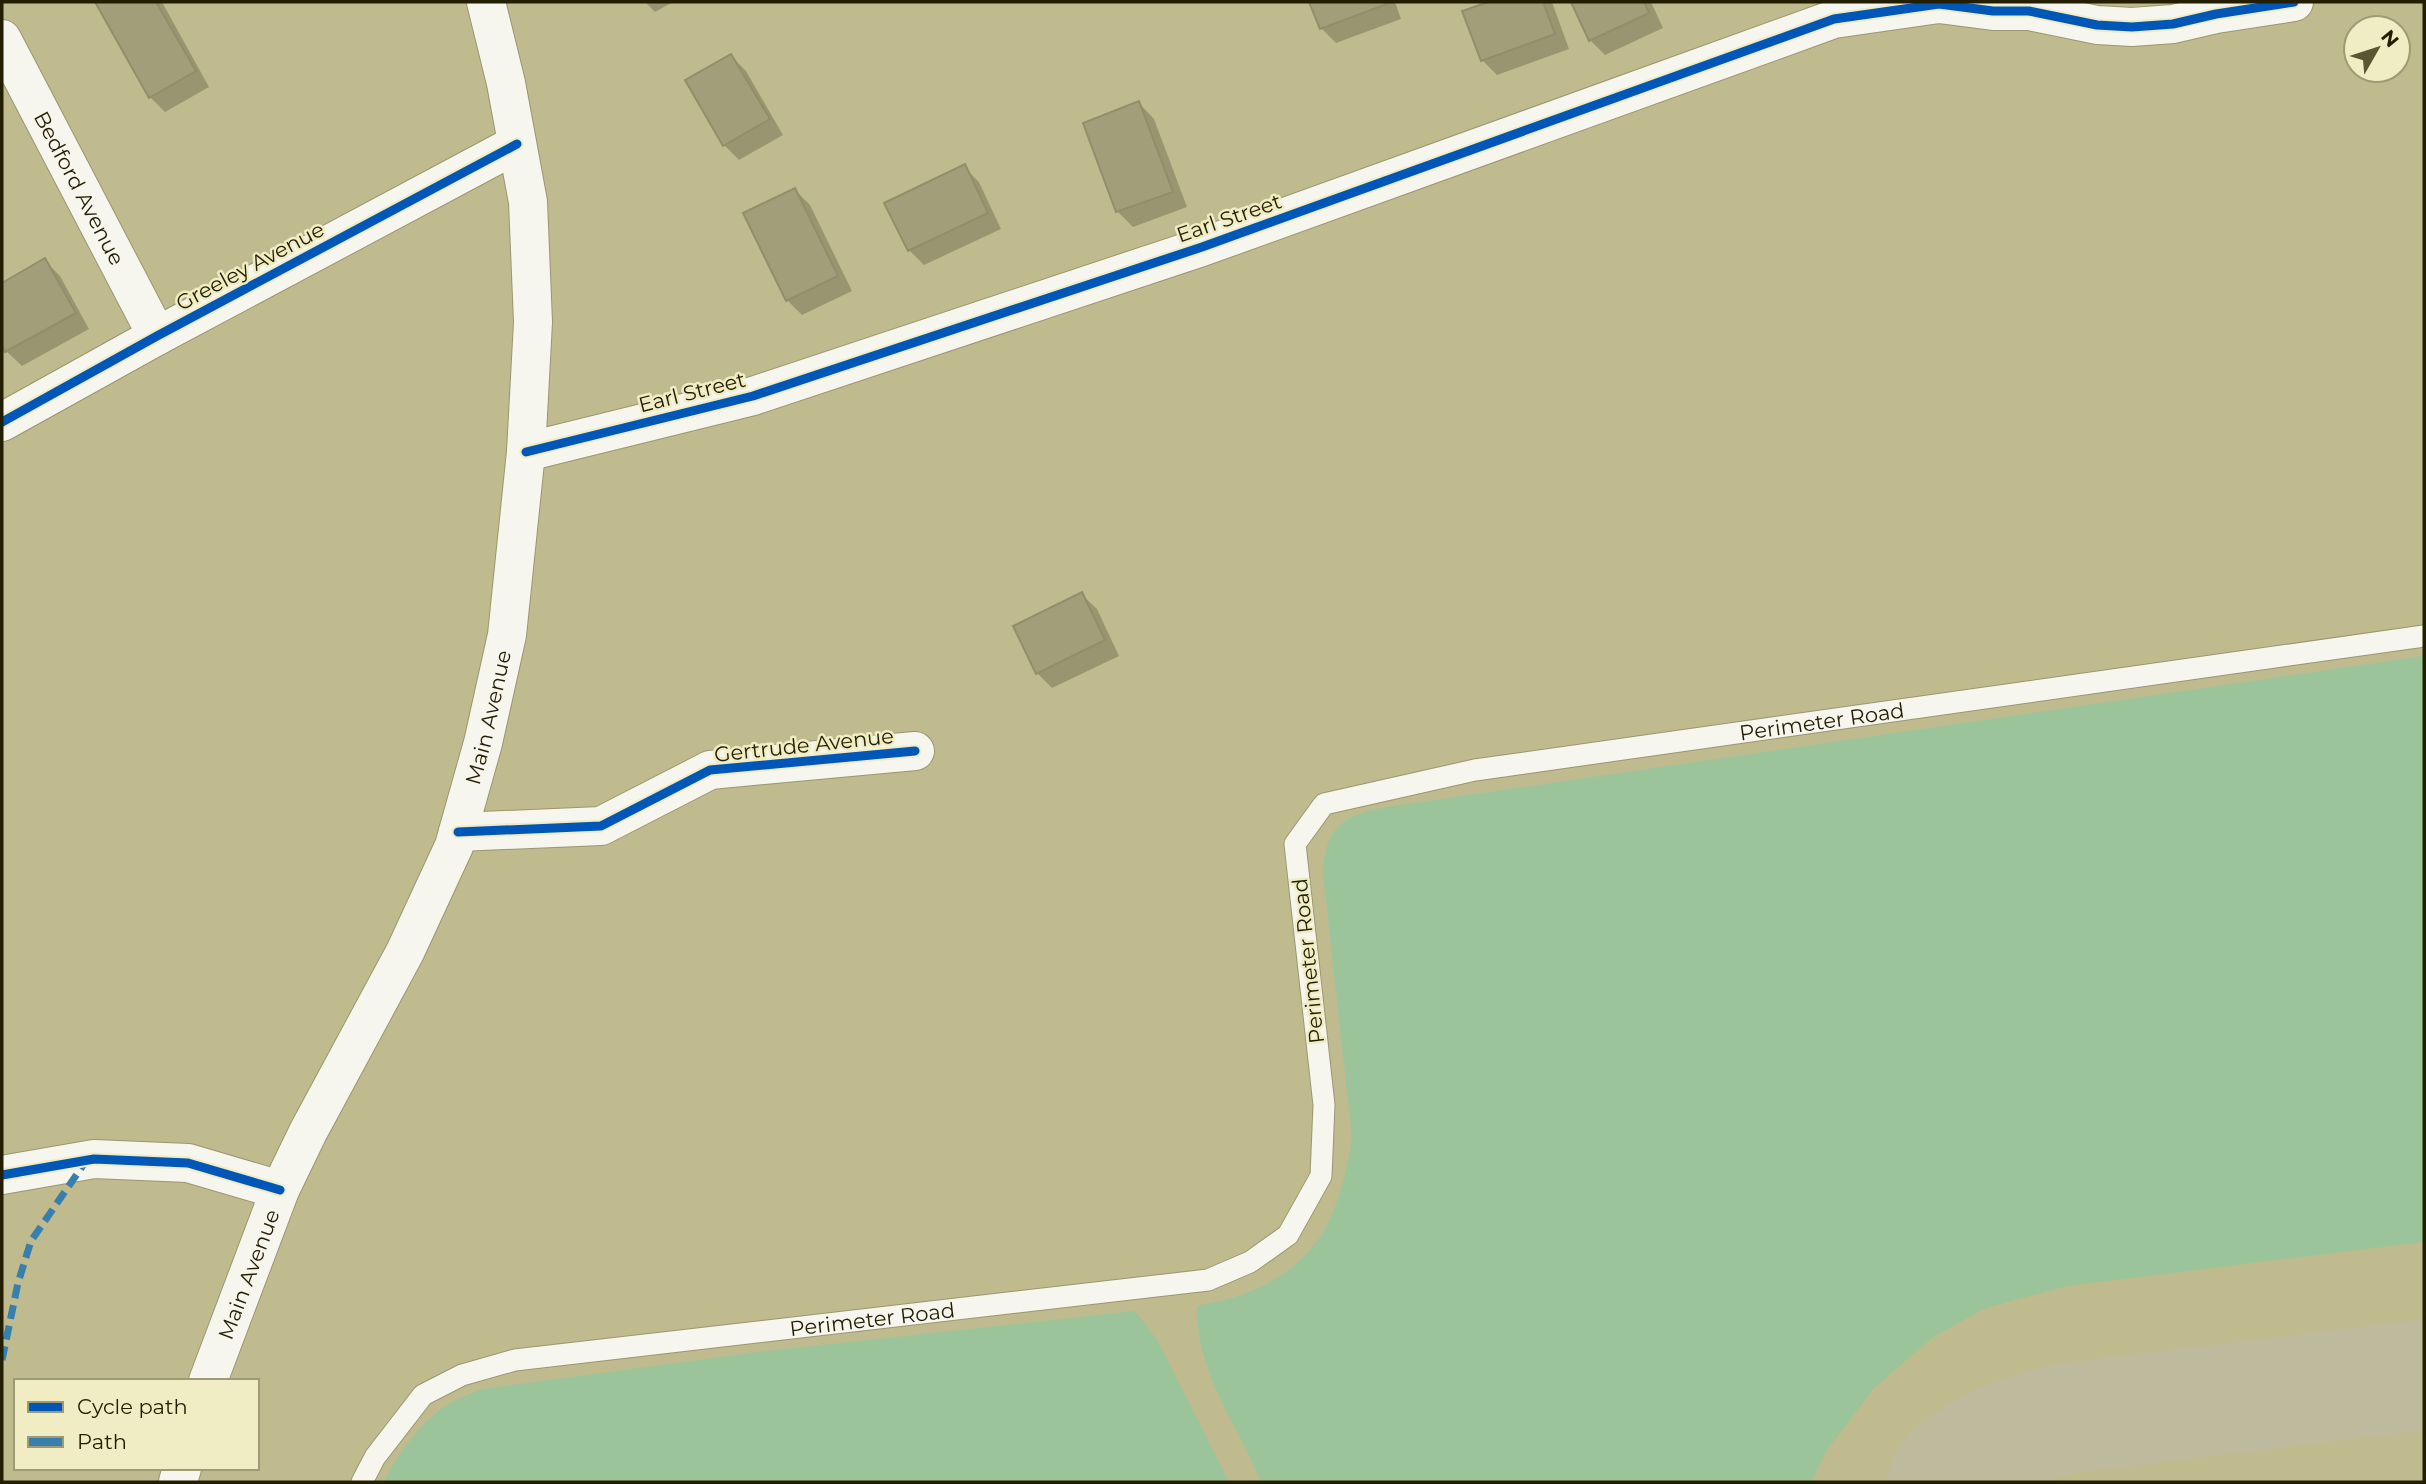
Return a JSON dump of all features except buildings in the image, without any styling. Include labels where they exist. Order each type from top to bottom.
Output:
[{"type":"street","name":"Main Avenue","points":[[209,1379],[280,1190],[307,1132],[405,952],[458,832],[483,743],[508,635],[526,452],[533,322],[528,202],[506,83],[486,2]]},
{"type":"street","name":"Earl Street","points":[[526,452],[753,396],[1202,247],[1834,19],[1939,3],[1993,11],[2029,11],[2098,25],[2132,27],[2173,24],[2216,14],[2294,2]]},
{"type":"street","name":"Bedford Avenue","points":[[2,39],[158,335]]},
{"type":"street","name":"Greeley Avenue","points":[[2,422],[158,335],[517,144]]},
{"type":"street","name":"Gertrude Avenue","points":[[458,832],[601,826],[710,770],[915,751]]},
{"type":"street","points":[[2,1175],[94,1159],[188,1163],[280,1190]]},
{"type":"lane","name":"Perimeter Road","points":[[362,1482],[375,1457],[423,1395],[462,1375],[515,1360],[1208,1280],[1250,1262],[1288,1235],[1321,1176],[1324,1105],[1295,844],[1324,804],[1475,770],[2424,636]]},
{"type":"green space","points":[[2424,656],[2424,1242],[2068,1286],[1986,1308],[1933,1337],[1874,1388],[1827,1450],[1811,1482],[1261,1482],[1210,1376],[1198,1330],[1197,1306],[1249,1292],[1295,1265],[1324,1231],[1341,1189],[1352,1138],[1323,873],[1329,842],[1342,823],[1363,813],[1393,806]]},
{"type":"green space","points":[[1135,1311],[1158,1341],[1229,1482],[384,1482],[419,1429],[451,1403],[482,1389],[758,1352]]},
{"type":"taxiway","points":[[1943,1482],[1956,1468],[1987,1446],[2021,1431],[2058,1421],[2424,1375]]},
{"type":"marked path","points":[[2,1360],[18,1283],[31,1241],[86,1161]]},
{"type":"cycle path","points":[[526,452],[753,396],[1202,247],[1834,19],[1939,4],[1993,11],[2029,11],[2097,25],[2132,27],[2173,24],[2216,14],[2294,2]]},
{"type":"cycle path","points":[[2,422],[517,144]]},
{"type":"cycle path","points":[[458,832],[601,826],[710,770],[915,751]]},
{"type":"cycle path","points":[[2,1175],[94,1159],[188,1163],[280,1190]]}]
